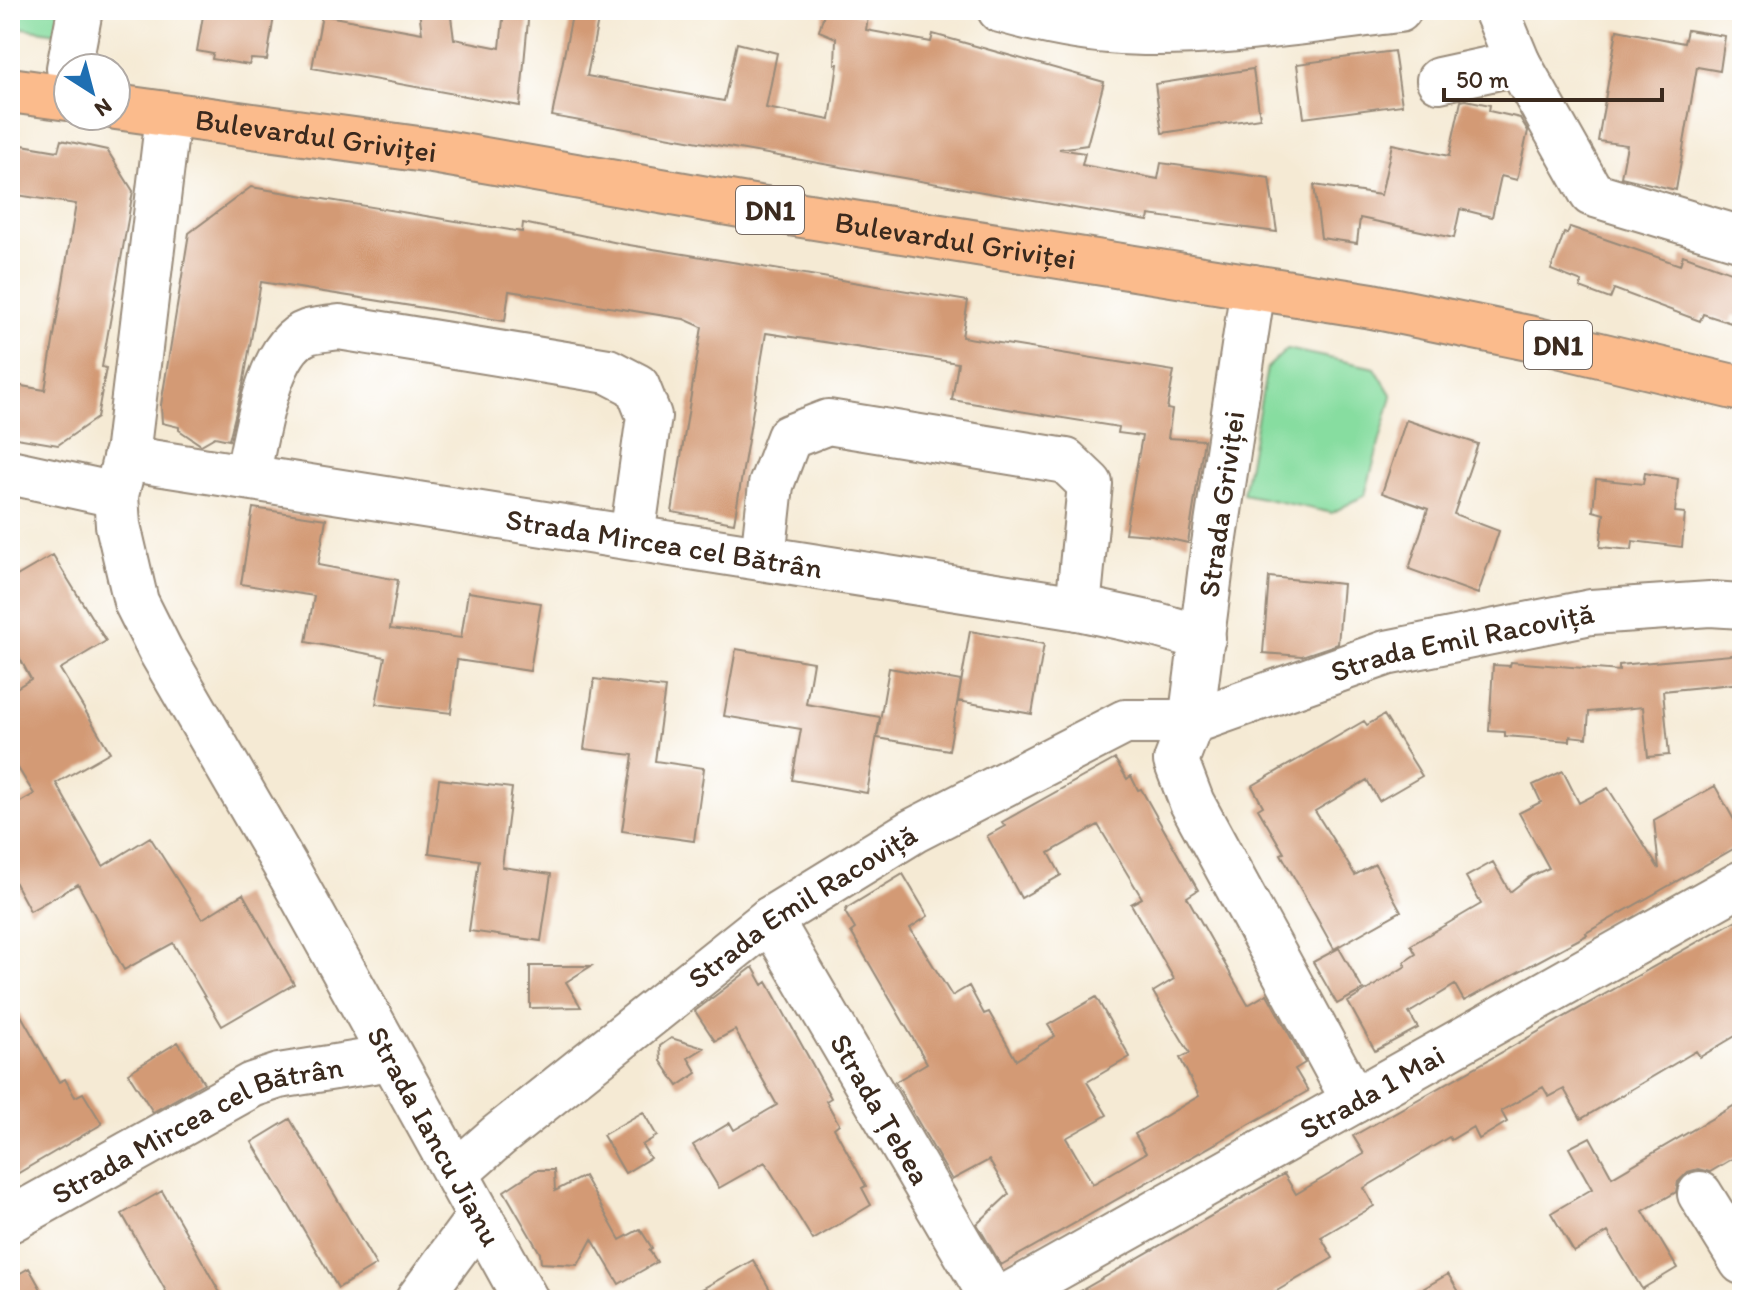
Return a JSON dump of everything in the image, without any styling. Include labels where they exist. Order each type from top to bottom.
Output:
[{"type":"main road","points":[[10,90],[52,86]]},
{"type":"main road","name":"Bulevardul Griviței","points":[[132,110],[433,151],[752,207],[1372,306],[1533,339],[1742,389]]},
{"type":"street","points":[[73,52],[80,10]]},
{"type":"street","points":[[1000,10],[1074,27],[1150,32],[1236,27],[1399,10]]},
{"type":"street","points":[[1496,10],[1518,63],[1592,194],[1742,239]]},
{"type":"street","points":[[1439,80],[1518,63]]},
{"type":"street","points":[[121,476],[168,116]]},
{"type":"street","name":"Strada Griviței","points":[[1191,722],[1253,287]]},
{"type":"street","points":[[247,477],[273,370],[286,348],[306,332],[339,327],[608,371],[637,386],[649,416],[632,537]]},
{"type":"street","points":[[763,558],[771,485],[789,437],[828,422],[1066,461],[1090,484],[1078,608]]},
{"type":"street","name":"Strada Mircea cel Bătrân","points":[[10,472],[247,477],[1078,608],[1203,638]]},
{"type":"street","name":"Strada Iancu Jianu","points":[[121,476],[118,525],[136,602],[160,650],[290,874],[526,1300]]},
{"type":"street","name":"Strada Emil Racoviță","points":[[456,1173],[770,919],[913,831],[1125,722],[1191,722],[1386,653],[1591,612],[1710,604],[1742,606]]},
{"type":"street","points":[[1191,722],[1176,761],[1192,803],[1354,1101]]},
{"type":"street","name":"Strada 1 Mai","points":[[1000,1300],[1742,883]]},
{"type":"street","name":"Strada Țebea","points":[[770,919],[993,1300]]},
{"type":"street","name":"Strada Mircea cel Bătrân","points":[[10,1220],[252,1085],[279,1076],[391,1058]]},
{"type":"street","points":[[1700,1194],[1742,1262]]},
{"type":"street","points":[[436,1291],[479,1217]]},
{"type":"green space","points":[[10,10],[62,10],[57,33],[10,26]]},
{"type":"green space","points":[[1287,349],[1375,368],[1392,396],[1365,495],[1332,513],[1243,494],[1267,368]]},
{"type":"building","points":[[204,10],[245,10],[274,16],[267,60],[251,59],[249,65],[212,59],[213,54],[197,51]]},
{"type":"building","points":[[419,10],[450,10],[454,39],[500,48],[504,10],[529,10],[520,106],[312,68],[322,15],[422,33]]},
{"type":"building","points":[[573,10],[600,10],[587,76],[724,101],[737,43],[777,53],[766,108],[830,120],[838,64],[835,64],[836,38],[819,31],[825,10],[842,10],[868,17],[866,30],[931,42],[933,34],[1104,82],[1087,145],[1059,149],[1085,153],[1082,165],[1158,179],[1161,163],[1269,178],[1277,232],[1149,215],[1148,221],[552,116]]},
{"type":"building","points":[[1617,30],[1684,43],[1687,30],[1725,36],[1720,71],[1697,67],[1676,190],[1621,177],[1627,145],[1598,141]]},
{"type":"building","points":[[1394,51],[1402,105],[1304,118],[1297,64]]},
{"type":"building","points":[[1253,69],[1260,118],[1162,133],[1155,84]]},
{"type":"building","points":[[1461,101],[1490,105],[1489,111],[1520,118],[1528,131],[1517,180],[1501,176],[1492,217],[1460,209],[1454,238],[1360,218],[1357,243],[1321,238],[1314,185],[1381,195],[1392,144],[1449,156]]},
{"type":"building","points":[[61,140],[107,150],[133,191],[102,367],[106,368],[97,418],[58,445],[10,437],[10,384],[45,390],[76,204],[10,194],[10,143],[58,151]]},
{"type":"building","points":[[251,187],[522,232],[523,223],[623,244],[968,301],[962,337],[1174,371],[1167,409],[1172,410],[1168,438],[1204,440],[1188,543],[1125,533],[1142,436],[1118,433],[1119,427],[952,400],[958,363],[766,333],[734,523],[672,512],[702,327],[684,319],[509,291],[505,321],[261,282],[244,380],[229,440],[215,437],[201,445],[179,427],[162,423],[161,405],[189,233]]},
{"type":"building","points":[[1570,227],[1680,265],[1683,255],[1742,276],[1742,318],[1734,315],[1731,323],[1703,314],[1700,321],[1614,289],[1610,299],[1580,288],[1582,282],[1551,270],[1564,233],[1567,234]]},
{"type":"building","points":[[1406,420],[1478,444],[1454,514],[1499,531],[1478,594],[1409,569],[1428,509],[1382,493]]},
{"type":"building","points":[[1645,473],[1678,479],[1675,512],[1685,513],[1682,547],[1633,541],[1632,550],[1600,547],[1604,514],[1593,511],[1596,479],[1643,484]]},
{"type":"building","points":[[253,508],[326,519],[318,565],[398,580],[390,629],[461,638],[468,592],[541,603],[530,671],[457,660],[451,713],[376,704],[385,657],[306,642],[314,596],[241,584]]},
{"type":"building","points":[[53,555],[106,641],[60,669],[110,752],[56,783],[103,866],[150,837],[202,919],[243,894],[294,984],[222,1026],[173,943],[124,970],[78,884],[30,911],[10,874],[10,808],[34,794],[10,755],[10,692],[31,679],[10,640],[10,580]]},
{"type":"building","points":[[1269,577],[1343,584],[1338,644],[1302,656],[1263,653]]},
{"type":"building","points":[[970,631],[1044,644],[1032,714],[958,701]]},
{"type":"building","points":[[736,649],[813,662],[806,704],[880,717],[867,793],[792,780],[801,729],[724,716]]},
{"type":"building","points":[[1742,654],[1742,683],[1663,691],[1669,755],[1648,757],[1643,707],[1589,712],[1587,738],[1570,736],[1570,741],[1505,736],[1505,732],[1489,731],[1493,665],[1510,666],[1511,662],[1619,671],[1619,665]]},
{"type":"building","points":[[889,668],[961,681],[949,750],[877,738]]},
{"type":"building","points":[[594,679],[665,688],[655,761],[704,768],[694,841],[622,831],[633,755],[584,749]]},
{"type":"building","points":[[1384,715],[1422,776],[1379,801],[1367,780],[1315,811],[1355,875],[1375,864],[1401,911],[1334,949],[1258,809],[1263,806],[1252,786],[1364,721],[1367,725]]},
{"type":"building","points":[[1115,759],[1127,779],[1131,776],[1138,790],[1141,789],[1198,890],[1187,897],[1248,1005],[1267,994],[1305,1063],[1295,1069],[1308,1091],[1001,1265],[977,1224],[1009,1194],[989,1160],[952,1180],[895,1082],[927,1063],[851,932],[855,929],[845,912],[903,874],[928,916],[910,928],[952,996],[969,986],[984,1014],[989,1012],[1016,1060],[1055,1036],[1048,1025],[1096,997],[1130,1057],[1087,1082],[1107,1115],[1066,1138],[1093,1184],[1146,1153],[1135,1134],[1199,1096],[1180,1058],[1190,1053],[1153,992],[1174,979],[1131,904],[1142,898],[1098,825],[1049,853],[1061,875],[1021,898],[987,836],[1005,826],[1002,822]]},
{"type":"building","points":[[1563,771],[1579,803],[1608,788],[1659,869],[1654,820],[1715,786],[1742,834],[1742,844],[1587,935],[1464,1001],[1455,985],[1409,1013],[1418,1028],[1375,1051],[1348,1002],[1406,966],[1404,962],[1416,954],[1411,945],[1481,904],[1466,877],[1493,862],[1510,892],[1529,877],[1549,868],[1519,813],[1541,802],[1533,785]]},
{"type":"building","points":[[439,779],[512,788],[502,867],[551,874],[541,941],[469,931],[479,860],[429,853]]},
{"type":"building","points":[[1742,917],[1742,1032],[1700,1057],[1696,1051],[1581,1119],[1564,1089],[1549,1097],[1543,1087],[1501,1111],[1507,1122],[1479,1139],[1473,1127],[1451,1140],[1449,1137],[1364,1188],[1374,1206],[1321,1237],[1333,1258],[1275,1292],[1280,1300],[1065,1300],[1284,1174],[1296,1194],[1364,1154],[1353,1136]]},
{"type":"building","points":[[1339,948],[1363,990],[1337,1004],[1313,962]]},
{"type":"building","points":[[530,966],[591,966],[566,982],[581,1007],[530,1008]]},
{"type":"building","points":[[753,967],[763,985],[767,982],[831,1098],[826,1101],[839,1124],[834,1128],[866,1186],[862,1188],[871,1205],[813,1240],[765,1162],[719,1188],[693,1145],[730,1123],[734,1130],[777,1105],[735,1030],[715,1041],[695,1011]]},
{"type":"building","points":[[10,996],[59,1082],[65,1079],[75,1097],[83,1093],[102,1124],[10,1178]]},
{"type":"building","points":[[671,1038],[704,1048],[688,1058],[697,1073],[678,1086],[661,1061],[660,1046]]},
{"type":"building","points":[[178,1042],[204,1083],[153,1112],[128,1073]]},
{"type":"building","points":[[1742,1101],[1742,1153],[1710,1172],[1698,1169],[1688,1172],[1678,1182],[1676,1192],[1643,1211],[1677,1268],[1642,1289],[1608,1232],[1574,1252],[1551,1213],[1592,1189],[1569,1148],[1590,1137],[1612,1177]]},
{"type":"building","points":[[643,1112],[657,1136],[642,1145],[650,1158],[625,1173],[603,1135]]},
{"type":"building","points":[[290,1119],[376,1265],[338,1288],[252,1142]]},
{"type":"building","points":[[536,1170],[554,1170],[555,1191],[584,1176],[620,1240],[640,1229],[657,1262],[619,1284],[592,1239],[578,1265],[541,1263],[540,1253],[504,1191]]},
{"type":"building","points":[[162,1191],[224,1300],[171,1300],[122,1214]]},
{"type":"building","points":[[753,1260],[776,1300],[683,1300]]},
{"type":"building","points":[[29,1268],[47,1300],[10,1300],[10,1279]]},
{"type":"building","points":[[1448,1274],[1464,1300],[1404,1300]]}]
